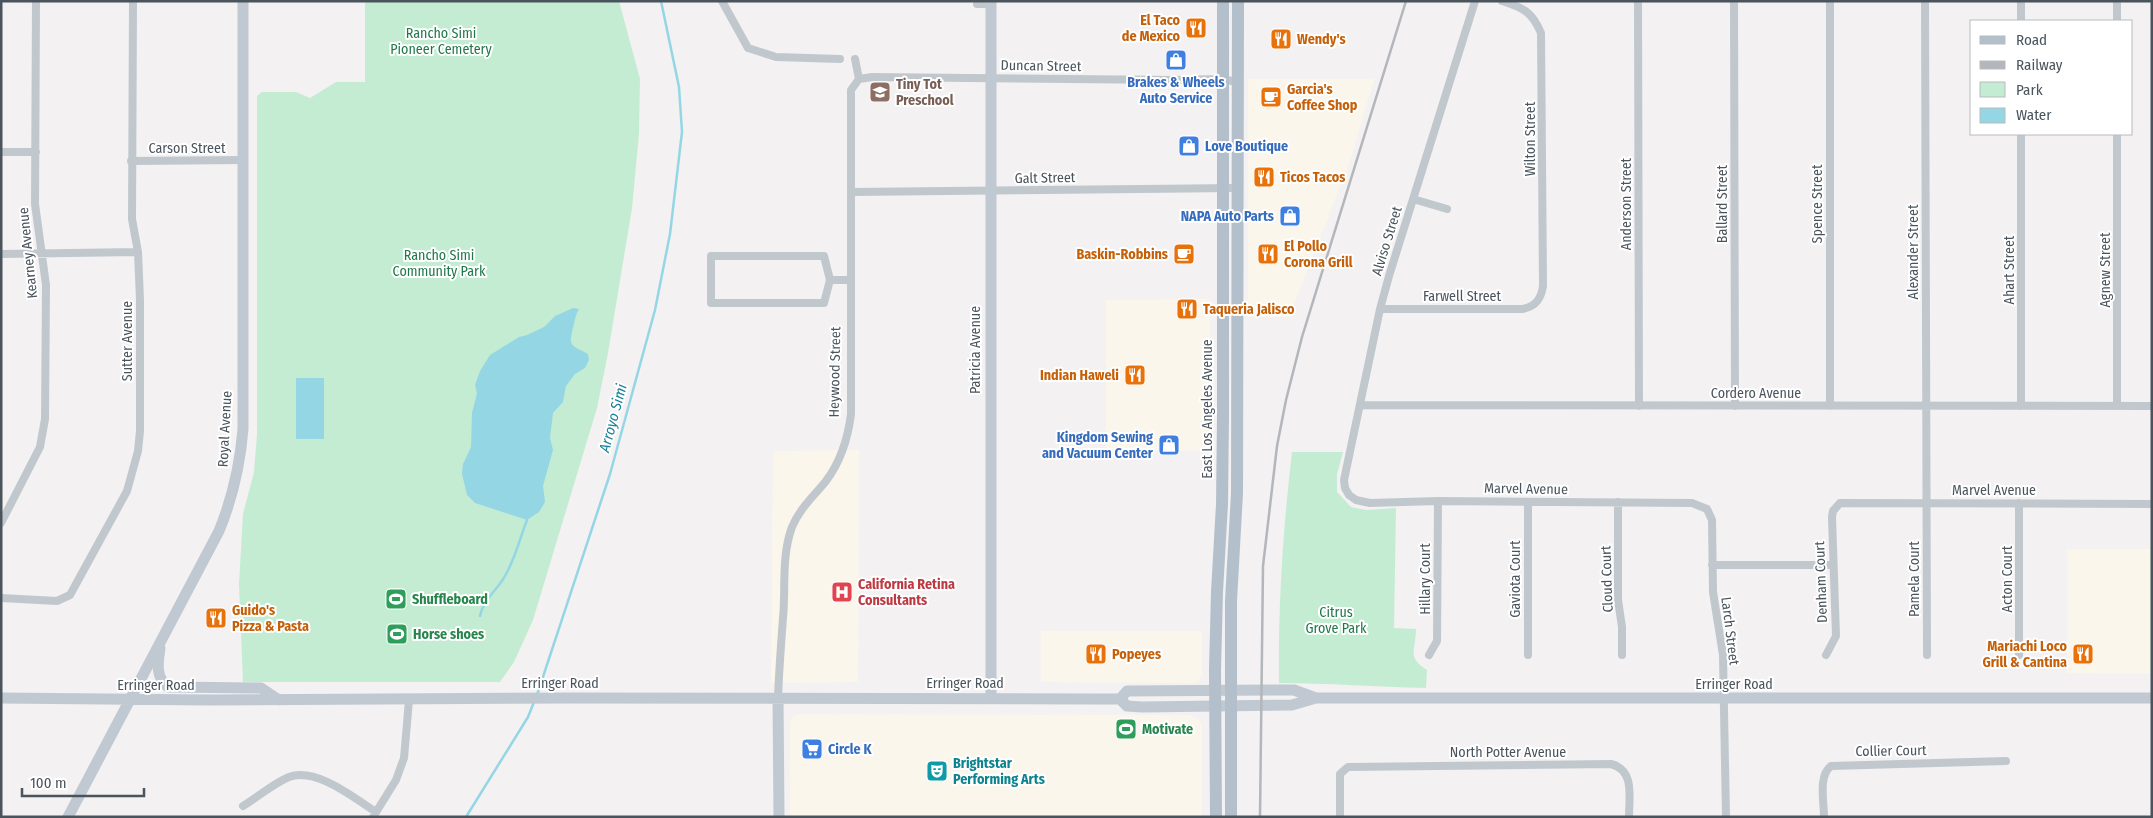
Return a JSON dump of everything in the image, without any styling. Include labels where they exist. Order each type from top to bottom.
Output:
[{"type":"main road","name":"Royal Avenue","points":[[68,817],[128,700],[219,531],[231,499],[239,468],[243,429],[243,1]]},
{"type":"main road","name":"East Los Angeles Avenue","points":[[1216,817],[1215,690],[1217,592],[1222,504],[1222,1]]},
{"type":"main road","points":[[1231,817],[1231,601],[1237,493],[1238,1]]},
{"type":"main road","name":"Patricia Avenue","points":[[991,3],[991,698]]},
{"type":"main road","points":[[161,639],[158,675],[168,688],[261,688],[279,700]]},
{"type":"main road","name":"Erringer Road","points":[[1120,699],[1127,691],[1215,690],[1294,690],[1316,698]]},
{"type":"main road","name":"Erringer Road","points":[[1,698],[409,700],[506,698],[991,698],[1120,699],[1127,706],[1231,706],[1292,705],[1316,698],[2152,698]]},
{"type":"main road","name":"Heywood Street","points":[[778,698],[779,817]]},
{"type":"street","name":"Kearney Avenue","points":[[1,522],[5,507],[40,447],[44,434],[46,286],[35,204],[36,1]]},
{"type":"street","name":"Sutter Avenue","points":[[1,598],[57,601],[70,595],[127,491],[134,472],[140,431],[138,252],[132,219],[131,161],[133,1]]},
{"type":"street","points":[[722,1],[748,48],[776,57],[840,60]]},
{"type":"street","name":"Alviso Street","points":[[1348,492],[1344,480],[1380,309],[1475,1]]},
{"type":"street","name":"Wilton Street","points":[[1502,1],[1529,13],[1535,20],[1541,33],[1543,286],[1540,298]]},
{"type":"street","name":"Anderson Street","points":[[1638,1],[1639,406]]},
{"type":"street","name":"Ballard Street","points":[[1734,1],[1734,406]]},
{"type":"street","name":"Spence Street","points":[[1830,1],[1830,406]]},
{"type":"street","name":"Alexander Street","points":[[1925,1],[1927,502]]},
{"type":"street","points":[[2021,1],[2021,20]]},
{"type":"street","points":[[2117,1],[2117,20]]},
{"type":"street","points":[[977,4],[991,3]]},
{"type":"street","points":[[855,59],[859,78]]},
{"type":"street","name":"Duncan Street","points":[[859,78],[1222,79],[1237,82]]},
{"type":"street","name":"Heywood Street","points":[[778,698],[784,565],[787,542],[801,510],[826,481],[836,464],[849,431],[851,414],[851,90],[859,78]]},
{"type":"street","name":"Ahart Street","points":[[2021,135],[2021,406]]},
{"type":"street","name":"Agnew Street","points":[[2117,135],[2117,406]]},
{"type":"street","points":[[1,152],[36,152]]},
{"type":"street","name":"Carson Street","points":[[131,161],[243,160]]},
{"type":"street","name":"Galt Street","points":[[851,192],[1238,188]]},
{"type":"street","points":[[1414,199],[1447,209]]},
{"type":"street","points":[[1,254],[138,252]]},
{"type":"street","points":[[711,256],[824,256],[830,280],[824,303],[711,303],[711,256]]},
{"type":"street","points":[[830,280],[851,280]]},
{"type":"street","name":"Farwell Street","points":[[1380,309],[1523,309],[1530,307],[1540,298]]},
{"type":"street","name":"Cordero Avenue","points":[[1360,405],[2152,406]]},
{"type":"street","name":"Marvel Avenue","points":[[1348,492],[1356,500],[1370,504],[1438,501],[1692,503],[1707,509]]},
{"type":"street","name":"Hillary Court","points":[[1429,655],[1437,641],[1438,501]]},
{"type":"street","name":"Gaviota Court","points":[[1528,502],[1528,655]]},
{"type":"street","name":"Cloud Court","points":[[1618,502],[1618,600],[1622,627],[1622,655]]},
{"type":"street","name":"Marvel Avenue","points":[[1836,506],[1844,503],[1927,502],[2152,504]]},
{"type":"street","name":"Pamela Court","points":[[1927,502],[1927,655]]},
{"type":"street","name":"Acton Court","points":[[2019,503],[2019,655]]},
{"type":"street","name":"Denham Court","points":[[1826,655],[1836,636],[1834,570],[1832,566],[1832,517],[1836,506]]},
{"type":"street","name":"Larch Street","points":[[1707,509],[1712,520],[1713,592],[1723,655],[1726,817]]},
{"type":"street","points":[[1712,566],[1832,566]]},
{"type":"street","points":[[243,806],[289,777],[302,775],[325,780],[375,814],[396,780],[404,758],[409,700]]},
{"type":"street","name":"Collier Court","points":[[1824,817],[1824,777],[1826,770],[1831,766],[2006,761]]},
{"type":"street","name":"North Potter Avenue","points":[[1340,817],[1340,779],[1343,770],[1353,766],[1611,764],[1624,770],[1627,776],[1629,817]]},
{"type":"shaded area","points":[[1248,79],[1374,79],[1350,161],[1289,317],[1248,317]]},
{"type":"shaded area","points":[[1210,299],[1210,450],[1106,452],[1106,300]]},
{"type":"shaded area","points":[[859,450],[858,682],[771,683],[773,451]]},
{"type":"shaded area","points":[[2067,549],[2152,549],[2152,674],[2067,673]]},
{"type":"shaded area","points":[[1041,631],[1202,631],[1202,676],[1195,683],[1041,682]]},
{"type":"shaded area","points":[[798,714],[1190,715],[1200,721],[1202,727],[1202,817],[790,817],[790,722],[792,717]]},
{"type":"green space","name":"Rancho Simi Community Park","points":[[365,1],[619,1],[640,79],[639,134],[632,208],[597,408],[533,620],[514,662],[500,682],[243,682],[239,584],[243,514],[254,472],[257,434],[257,96],[262,92],[296,92],[310,98],[336,82],[365,82]]},
{"type":"green space","name":"Citrus Grove Park","points":[[1292,452],[1343,452],[1337,474],[1337,492],[1351,507],[1366,510],[1396,508],[1394,628],[1416,629],[1414,657],[1427,670],[1426,688],[1279,683],[1282,567]]},
{"type":"water","points":[[573,308],[579,309],[575,318],[571,342],[574,347],[588,354],[589,360],[585,368],[575,374],[566,386],[563,402],[553,413],[550,438],[553,450],[543,486],[545,502],[539,512],[527,520],[475,503],[467,495],[462,474],[463,464],[471,447],[472,413],[477,393],[475,385],[480,371],[490,355],[519,337],[544,327],[555,316]]},
{"type":"water","points":[[296,378],[324,378],[324,439],[296,439]]},
{"type":"waterway","name":"Arroyo Simi","points":[[537,695],[610,474],[655,310],[670,234],[682,132],[679,87],[661,1]]},
{"type":"waterway","points":[[480,616],[484,604],[503,579],[509,567],[527,520]]},
{"type":"waterway","name":"Arroyo Simi","points":[[466,817],[528,717],[534,702]]},
{"type":"railway","points":[[1260,817],[1263,566],[1277,446],[1286,400],[1302,337],[1406,1]]},
{"type":"place","name":"El Taco de Mexico","points":[[1196,28]]},
{"type":"place","name":"Wendy's","points":[[1281,39]]},
{"type":"place","name":"Brakes & Wheels Auto Service","points":[[1176,60]]},
{"type":"place","name":"Tiny Tot Preschool","points":[[880,92]]},
{"type":"place","name":"Garcia's Coffee Shop","points":[[1271,97]]},
{"type":"place","name":"Love Boutique","points":[[1189,146]]},
{"type":"place","name":"Ticos Tacos","points":[[1264,177]]},
{"type":"place","name":"NAPA Auto Parts","points":[[1290,216]]},
{"type":"place","name":"Baskin-Robbins","points":[[1184,254]]},
{"type":"place","name":"El Pollo Corona Grill","points":[[1268,254]]},
{"type":"place","name":"Taqueria Jalisco","points":[[1187,309]]},
{"type":"place","name":"Indian Haweli","points":[[1135,375]]},
{"type":"place","name":"Kingdom Sewing and Vacuum Center","points":[[1169,445]]},
{"type":"place","name":"California Retina Consultants","points":[[842,592]]},
{"type":"place","name":"Shuffleboard","points":[[396,599]]},
{"type":"place","name":"Guido's Pizza & Pasta","points":[[216,618]]},
{"type":"place","name":"Horse shoes","points":[[397,634]]},
{"type":"place","name":"Popeyes","points":[[1096,654]]},
{"type":"place","name":"Mariachi Loco Grill & Cantina","points":[[2083,654]]},
{"type":"place","name":"Motivate","points":[[1126,729]]},
{"type":"place","name":"Circle K","points":[[812,749]]},
{"type":"place","name":"Brightstar Performing Arts","points":[[937,771]]},
{"type":"park label","name":"Rancho Simi Pioneer Cemetery","points":[[441,42]]}]
